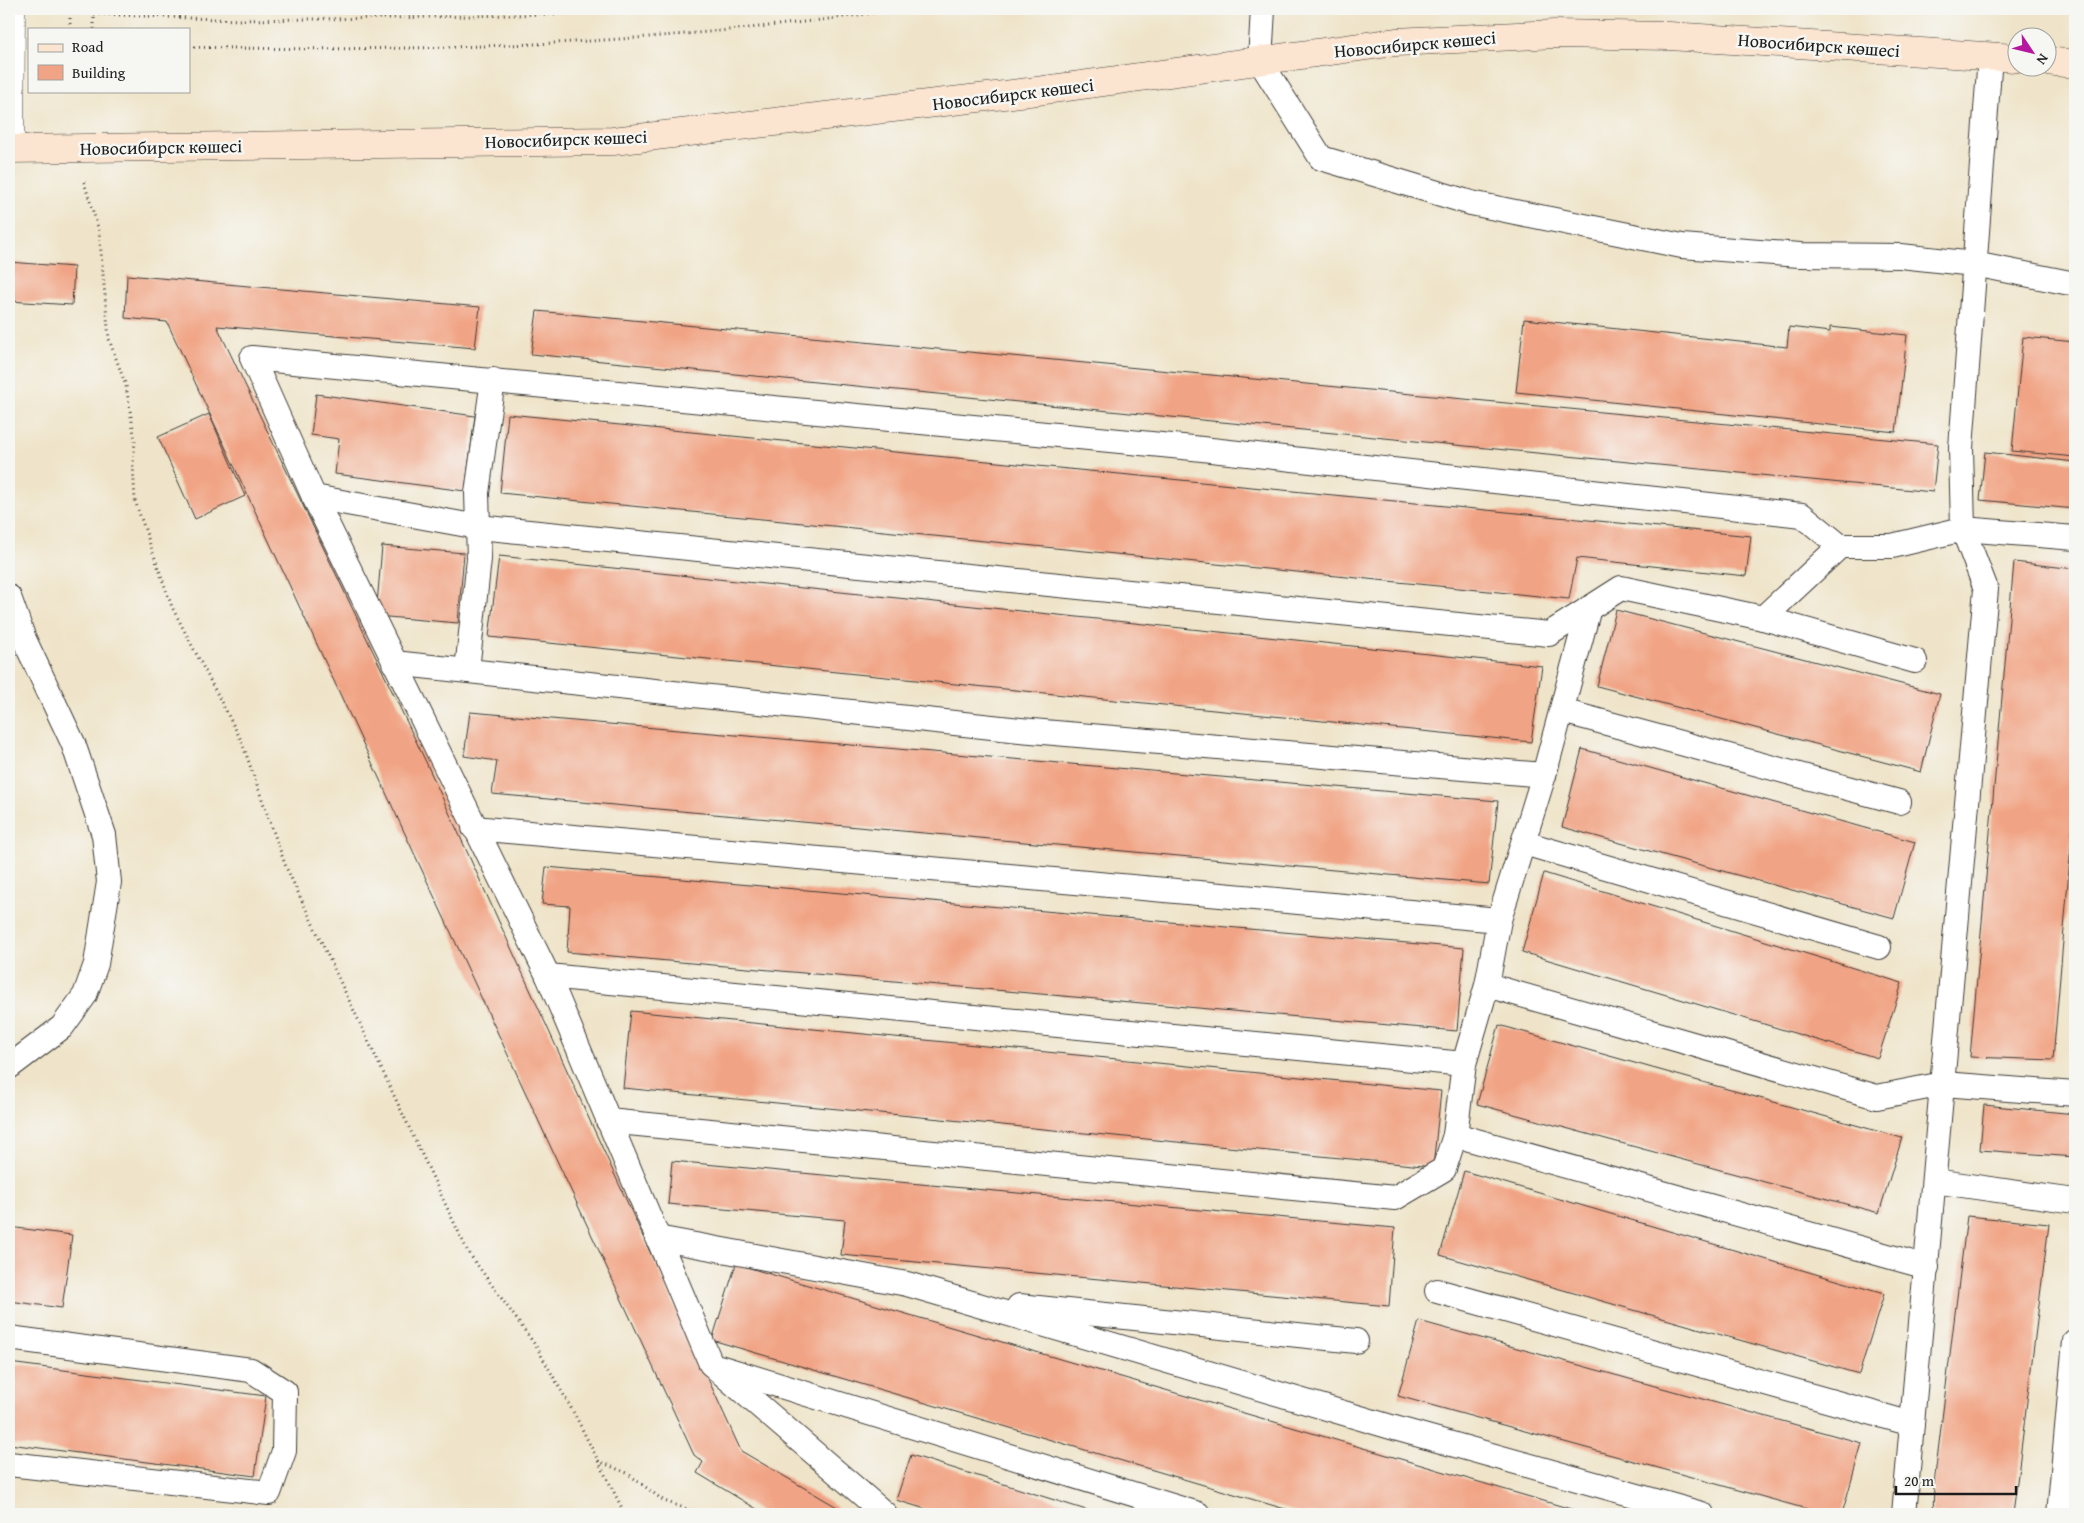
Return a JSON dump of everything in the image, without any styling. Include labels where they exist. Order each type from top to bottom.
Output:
[{"type":"main road","name":"Новосибирск көшесі","points":[[10,149],[613,141],[1028,92],[1396,42],[1555,34],[1669,36],[2003,57]]},
{"type":"main road","points":[[2056,62],[2075,64]]},
{"type":"street","points":[[10,149],[11,9]]},
{"type":"lane","points":[[1263,9],[1260,61],[1321,158],[1471,203],[1682,246],[1800,255],[1901,256],[1974,264],[2075,284]]},
{"type":"lane","points":[[1904,1514],[1986,589],[1963,529],[1961,448],[1974,264],[2003,57]]},
{"type":"lane","points":[[885,1514],[711,1364],[548,976],[474,828],[314,497],[252,358],[1193,448],[1802,515],[1840,546],[1892,546],[1963,529],[2075,538]]},
{"type":"lane","points":[[467,670],[479,559],[477,494],[493,380]]},
{"type":"lane","points":[[314,497],[478,528],[1549,634],[1621,588],[1763,618],[1915,661]]},
{"type":"lane","points":[[1763,618],[1840,546]]},
{"type":"lane","points":[[9,597],[24,639],[73,743],[104,835],[109,882],[96,964],[85,994],[62,1027],[9,1067]]},
{"type":"lane","points":[[608,1121],[1394,1198],[1444,1170],[1455,1135],[1464,1064],[1487,985],[1499,920],[1544,775],[1589,608]]},
{"type":"lane","points":[[394,663],[1020,730],[1544,775]]},
{"type":"lane","points":[[1562,711],[1899,802]]},
{"type":"lane","points":[[474,828],[1499,920]]},
{"type":"lane","points":[[1524,843],[1880,947]]},
{"type":"lane","points":[[548,976],[1464,1064]]},
{"type":"lane","points":[[1487,985],[1877,1098],[1943,1084],[2075,1094]]},
{"type":"lane","points":[[1455,1135],[1927,1267]]},
{"type":"lane","points":[[1934,1181],[2075,1201]]},
{"type":"lane","points":[[657,1238],[907,1284],[1391,1427],[1702,1514]]},
{"type":"lane","points":[[1437,1291],[1912,1424]]},
{"type":"lane","points":[[960,1300],[1356,1341]]},
{"type":"lane","points":[[9,1338],[251,1370],[285,1392],[284,1451],[269,1493],[9,1464]]},
{"type":"lane","points":[[2059,1514],[2075,1341]]},
{"type":"lane","points":[[711,1364],[1198,1514]]},
{"type":"path","points":[[70,9],[70,28]]},
{"type":"path","points":[[94,9],[94,28]]},
{"type":"path","points":[[94,14],[276,19],[590,13],[642,9]]},
{"type":"path","points":[[190,47],[334,50],[604,42],[698,34],[901,9]]},
{"type":"path","points":[[73,148],[99,231],[109,339],[126,386],[136,440],[133,464],[135,502],[172,606],[241,740],[286,867],[468,1252],[536,1346],[575,1414],[625,1514]]},
{"type":"path","points":[[598,1460],[628,1473],[664,1502],[702,1514]]},
{"type":"building","points":[[9,262],[74,267],[72,305],[9,301]]},
{"type":"building","points":[[127,275],[480,307],[475,348],[217,326],[426,762],[741,1451],[849,1514],[765,1514],[697,1473],[703,1462],[694,1455],[167,322],[125,318]]},
{"type":"building","points":[[537,311],[1938,444],[1933,492],[531,354]]},
{"type":"building","points":[[1524,319],[1787,347],[1789,327],[1830,332],[1830,327],[1907,335],[1896,432],[1516,392]]},
{"type":"building","points":[[2023,337],[2075,342],[2075,457],[2012,451]]},
{"type":"building","points":[[316,394],[475,416],[465,491],[335,474],[339,439],[311,435]]},
{"type":"building","points":[[209,414],[245,496],[195,519],[158,437]]},
{"type":"building","points":[[508,414],[1751,536],[1746,576],[1577,558],[1569,599],[500,493]]},
{"type":"building","points":[[1985,452],[2075,462],[2075,509],[1980,500]]},
{"type":"building","points":[[382,546],[464,553],[458,623],[376,616]]},
{"type":"building","points":[[499,556],[1542,666],[1531,742],[489,637]]},
{"type":"building","points":[[2014,562],[2075,569],[2075,798],[2053,1060],[1970,1057]]},
{"type":"building","points":[[1616,610],[1940,694],[1921,772],[1597,686]]},
{"type":"building","points":[[470,712],[1498,801],[1489,884],[492,794],[497,761],[464,756]]},
{"type":"building","points":[[1582,749],[1915,842],[1894,918],[1562,827]]},
{"type":"building","points":[[546,867],[1464,948],[1457,1031],[567,952],[570,906],[542,904]]},
{"type":"building","points":[[1544,873],[1902,983],[1878,1058],[1522,952]]},
{"type":"building","points":[[631,1011],[1441,1091],[1433,1167],[623,1088]]},
{"type":"building","points":[[1499,1025],[1902,1138],[1879,1213],[1477,1104]]},
{"type":"building","points":[[1984,1105],[2075,1114],[2075,1157],[1980,1150]]},
{"type":"building","points":[[672,1161],[1395,1228],[1389,1306],[841,1255],[845,1220],[668,1204]]},
{"type":"building","points":[[1464,1171],[1884,1294],[1859,1374],[1440,1255]]},
{"type":"building","points":[[1967,1216],[2049,1224],[2013,1514],[1933,1514],[1934,1484]]},
{"type":"building","points":[[9,1227],[72,1235],[62,1308],[9,1301]]},
{"type":"building","points":[[736,1264],[1588,1514],[1302,1514],[712,1340]]},
{"type":"building","points":[[1419,1321],[1862,1443],[1842,1514],[1825,1514],[1398,1396]]},
{"type":"building","points":[[9,1363],[266,1396],[255,1476],[9,1444]]},
{"type":"building","points":[[911,1455],[1099,1514],[942,1514],[896,1500]]}]
